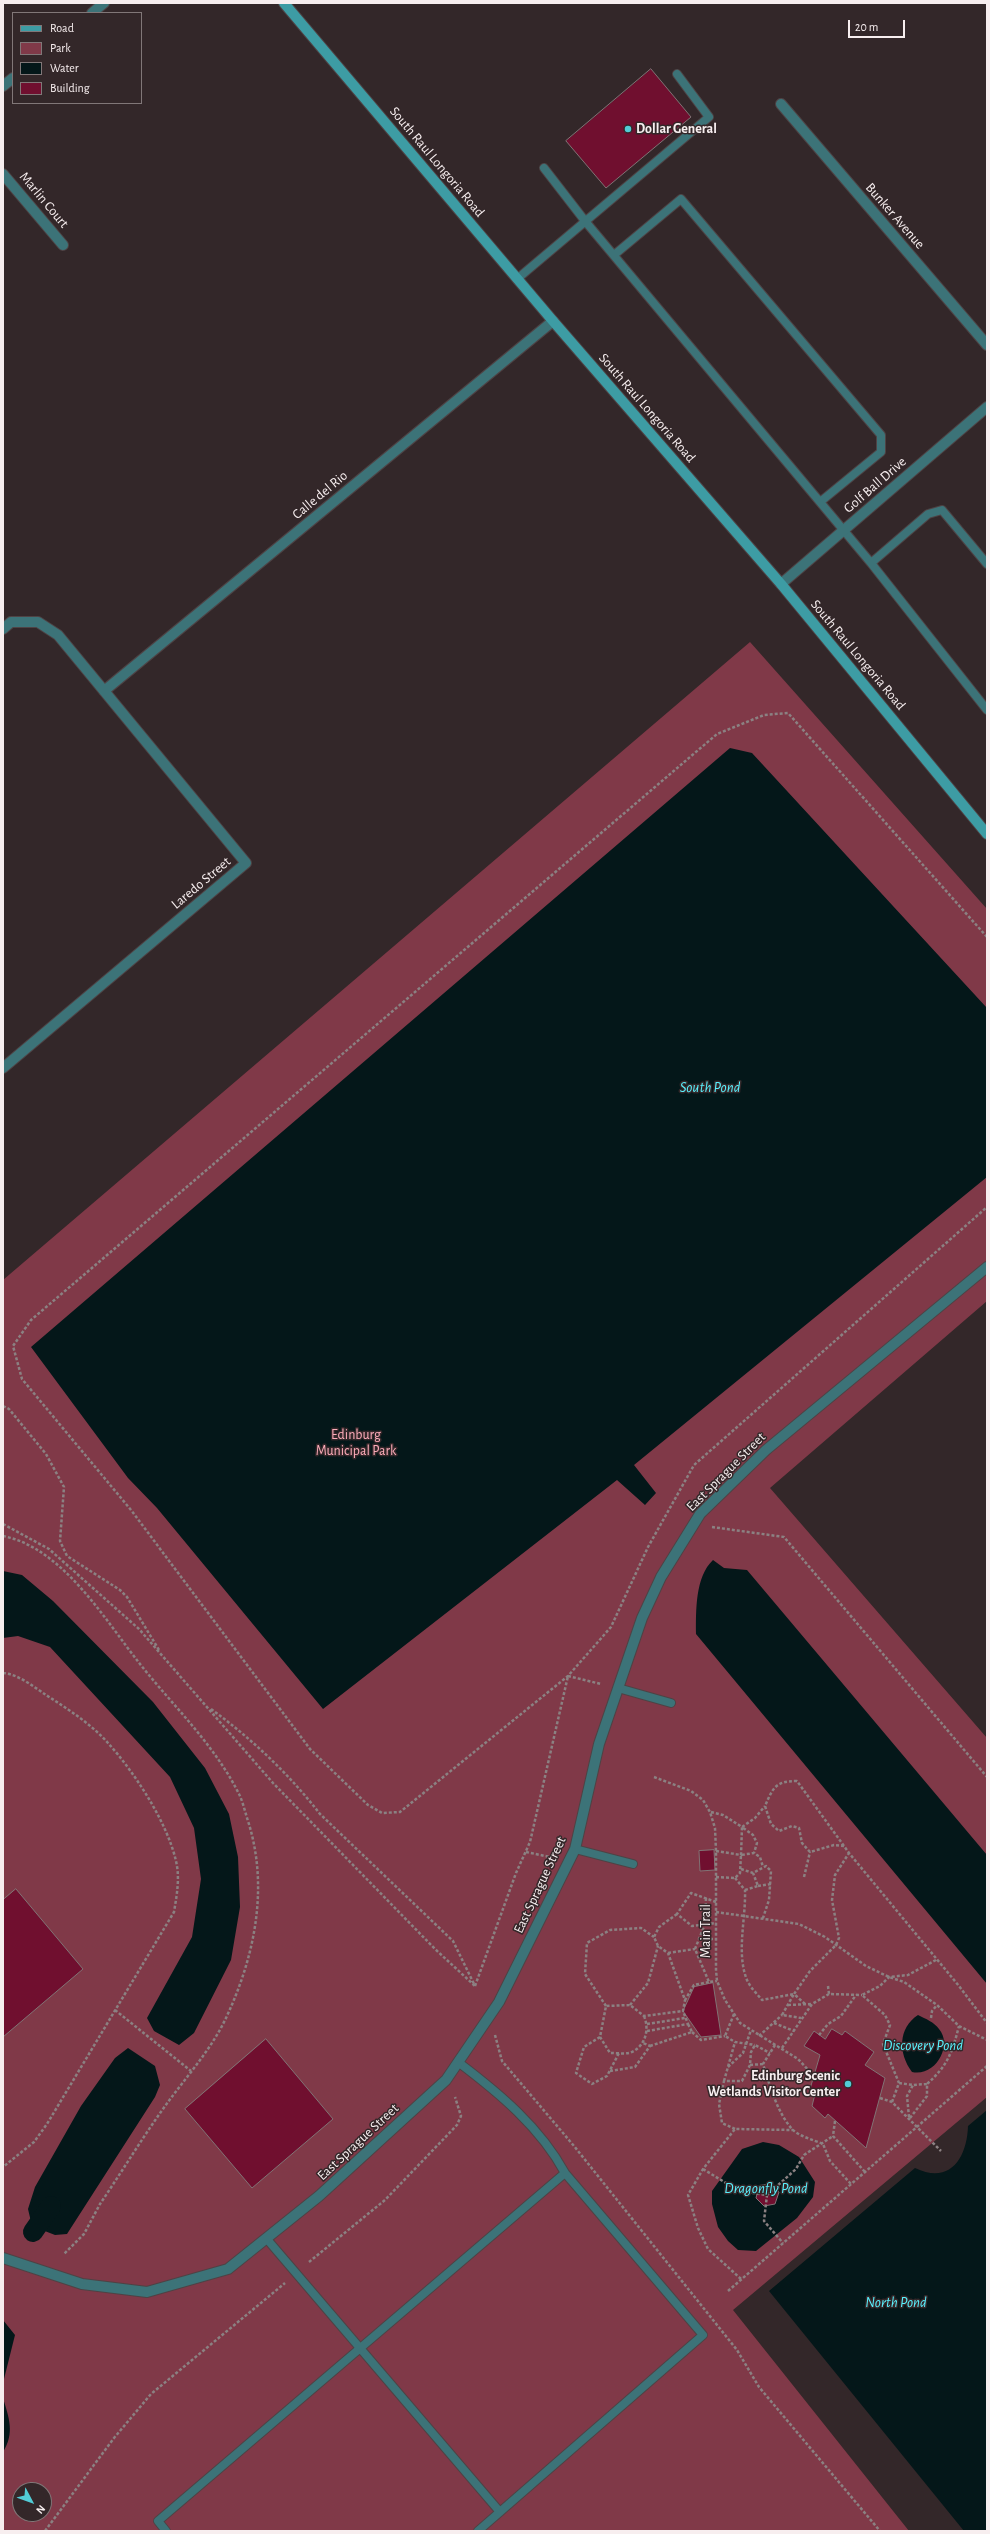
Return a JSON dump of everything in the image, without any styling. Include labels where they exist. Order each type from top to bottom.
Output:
[{"type":"main road","name":"South Raul Longoria Road","points":[[284,3],[553,321],[781,584],[987,834]]},
{"type":"street","points":[[93,12],[104,3]]},
{"type":"street","points":[[3,86],[12,79]]},
{"type":"street","name":"Bunker Avenue","points":[[781,104],[987,345]]},
{"type":"street","name":"Marlin Court","points":[[3,174],[63,245]]},
{"type":"street","name":"Calle del Rio","points":[[104,691],[553,321]]},
{"type":"street","name":"Golf Ball Drive","points":[[781,584],[987,408]]},
{"type":"street","points":[[3,629],[11,622],[38,622],[58,635],[104,691]]},
{"type":"street","name":"Laredo Street","points":[[3,1068],[246,863],[104,691]]},
{"type":"street","name":"East Sprague Street","points":[[3,2258],[82,2284],[147,2292],[228,2269],[319,2196],[446,2080],[499,2002],[575,1849],[599,1744],[642,1618],[661,1577],[700,1514],[766,1450],[987,1267]]},
{"type":"lane","points":[[517,278],[709,117],[678,74]]},
{"type":"lane","points":[[544,168],[585,221],[871,563],[987,710]]},
{"type":"lane","points":[[614,255],[681,199],[881,435],[881,452],[820,502]]},
{"type":"lane","points":[[871,563],[928,514],[942,510],[987,564]]},
{"type":"lane","points":[[618,1688],[671,1703]]},
{"type":"lane","points":[[575,1849],[633,1864]]},
{"type":"lane","points":[[458,2062],[489,2086],[528,2123],[553,2152],[565,2173],[703,2335],[478,2531]]},
{"type":"lane","points":[[166,2531],[158,2521],[565,2173]]},
{"type":"lane","points":[[266,2238],[500,2512]]},
{"type":"path","points":[[987,937],[788,713],[764,715],[717,734],[31,1320],[12,1346],[22,1379],[131,1510],[310,1749],[368,1805],[382,1813],[400,1812],[568,1676],[611,1627],[648,1547],[694,1465],[987,1207]]},
{"type":"path","points":[[3,1406],[9,1409],[46,1454],[64,1487],[60,1541],[67,1556],[120,1590],[127,1597],[163,1656]]},
{"type":"path","points":[[3,1524],[49,1549],[139,1629],[209,1707],[273,1783],[435,1949],[475,1986]]},
{"type":"path","points":[[712,1527],[784,1537],[987,1777]]},
{"type":"path","points":[[3,1536],[15,1539],[51,1561],[84,1590],[140,1664],[212,1749],[240,1795],[254,1840],[259,1886],[257,1923],[244,1972],[226,2019],[100,2204],[84,2234],[64,2254]]},
{"type":"path","points":[[3,1673],[31,1685],[75,1714],[108,1743],[147,1798],[169,1837],[176,1861],[179,1881],[174,1912],[47,2124],[34,2142],[3,2167]]},
{"type":"path","points":[[568,1676],[601,1684]]},
{"type":"path","points":[[475,1986],[530,1842],[568,1676]]},
{"type":"path","points":[[209,1707],[246,1734],[302,1791],[320,1814],[453,1941],[475,1986]]},
{"type":"path","name":"Main Trail","points":[[654,1777],[691,1791],[703,1800],[710,1812],[715,1828],[716,1851],[717,1981],[734,2014],[740,2023],[798,2059],[814,2076]]},
{"type":"path","points":[[742,1827],[755,1818],[765,1806],[773,1788],[785,1781],[797,1781],[849,1853],[987,2023]]},
{"type":"path","points":[[765,1806],[771,1824],[779,1831],[792,1826],[799,1828],[802,1842],[810,1852]]},
{"type":"path","points":[[710,1812],[723,1815],[753,1835],[757,1843],[754,1853]]},
{"type":"path","points":[[734,1878],[741,1870],[742,1827]]},
{"type":"path","points":[[810,1852],[834,1845],[844,1846]]},
{"type":"path","points":[[716,1851],[742,1855],[754,1853],[760,1857],[763,1867]]},
{"type":"path","points":[[526,1852],[550,1857]]},
{"type":"path","points":[[804,1877],[810,1852]]},
{"type":"path","points":[[759,2036],[782,2015],[810,1971],[836,1945],[839,1938],[832,1900],[835,1875],[849,1853]]},
{"type":"path","points":[[741,1870],[753,1873],[766,1866],[770,1871],[771,1884],[763,1918]]},
{"type":"path","points":[[753,1873],[758,1886]]},
{"type":"path","points":[[716,1877],[734,1878],[745,1890],[746,1915],[741,1960],[747,1982],[762,2000],[794,1994]]},
{"type":"path","points":[[745,1890],[771,1884]]},
{"type":"path","points":[[654,1937],[659,1927],[677,1914],[691,1893],[716,1902]]},
{"type":"path","points":[[706,1898],[705,1924],[696,1949],[709,1982]]},
{"type":"path","points":[[716,1912],[746,1915],[799,1924],[836,1945],[866,1966],[889,1977],[904,1982],[937,2005],[959,2026],[987,2040]]},
{"type":"path","points":[[677,1914],[692,1926],[716,1923]]},
{"type":"path","points":[[606,2006],[630,2005],[644,2016],[647,2024],[647,2032],[643,2043],[630,2053],[610,2053],[600,2037],[606,2006],[585,1974],[587,1943],[610,1930],[641,1928],[654,1937],[658,1946],[668,1953],[685,2000]]},
{"type":"path","points":[[700,1939],[716,1940]]},
{"type":"path","points":[[630,2005],[648,1983],[658,1946]]},
{"type":"path","points":[[668,1953],[696,1949]]},
{"type":"path","points":[[782,2048],[801,2018],[812,2004],[828,1994],[862,1995],[880,1986],[889,1977],[908,1975],[936,1960]]},
{"type":"path","points":[[717,1981],[694,1985],[685,2000],[683,2011],[692,2032],[701,2040],[725,2036],[735,2042],[755,2045],[770,2053]]},
{"type":"path","points":[[828,1986],[828,1994]]},
{"type":"path","points":[[794,1994],[805,2004]]},
{"type":"path","points":[[819,2035],[828,2024],[841,2016],[856,1995]]},
{"type":"path","points":[[862,1995],[885,2015],[890,2025],[884,2044],[899,2083],[892,2102]]},
{"type":"path","points":[[788,2005],[812,2004]]},
{"type":"path","points":[[931,2018],[932,2011],[937,2005]]},
{"type":"path","points":[[115,2010],[191,2071]]},
{"type":"path","points":[[644,2016],[683,2011]]},
{"type":"path","points":[[725,2036],[734,2014]]},
{"type":"path","points":[[782,2015],[801,2018]]},
{"type":"path","points":[[647,2024],[686,2018]]},
{"type":"path","points":[[774,2023],[794,2030]]},
{"type":"path","points":[[647,2032],[688,2024]]},
{"type":"path","points":[[899,2083],[913,2086],[927,2084],[942,2070],[952,2053],[959,2026]]},
{"type":"path","points":[[728,2067],[743,2053],[750,2030]]},
{"type":"path","points":[[610,2071],[635,2067],[650,2046],[692,2032]]},
{"type":"path","points":[[495,2035],[502,2061],[574,2146],[737,2350],[759,2387],[880,2531]]},
{"type":"path","points":[[600,2037],[584,2047],[576,2072],[592,2084],[607,2076],[619,2053]]},
{"type":"path","points":[[735,2042],[719,2104],[722,2123],[735,2129],[793,2130],[823,2144],[830,2161],[851,2184]]},
{"type":"path","points":[[643,2043],[650,2046]]},
{"type":"path","points":[[724,2081],[742,2081],[750,2065],[751,2052],[755,2045]]},
{"type":"path","points":[[775,2045],[763,2064],[770,2087],[793,2130]]},
{"type":"path","points":[[750,2065],[763,2064]]},
{"type":"path","points":[[728,2291],[987,2066]]},
{"type":"path","points":[[910,2118],[927,2096],[927,2084]]},
{"type":"path","points":[[910,2118],[907,2096],[913,2086]]},
{"type":"path","points":[[310,2262],[385,2200],[457,2125],[461,2116],[455,2097]]},
{"type":"path","points":[[880,2098],[892,2102],[918,2126],[941,2151]]},
{"type":"path","points":[[783,2243],[764,2221],[767,2194],[796,2170],[804,2154],[823,2144],[833,2136],[835,2121]]},
{"type":"path","points":[[735,2129],[703,2169],[688,2195],[698,2228],[708,2249],[742,2279]]},
{"type":"path","points":[[833,2136],[865,2172]]},
{"type":"path","points":[[703,2169],[739,2191],[767,2194]]},
{"type":"path","points":[[45,2531],[114,2438],[152,2394],[285,2283]]},
{"type":"green space","name":"Edinburg Municipal Park","points":[[750,642],[987,909],[987,1301],[770,1488],[987,1738],[987,2097],[733,2310],[909,2531],[3,2531],[3,1280]]},
{"type":"water","name":"South Pond","points":[[730,748],[752,753],[987,1008],[987,1177],[634,1465],[656,1493],[645,1505],[617,1480],[323,1709],[157,1508],[128,1478],[31,1347]]},
{"type":"water","points":[[713,1560],[724,1568],[747,1570],[987,1855],[987,1984],[696,1634],[697,1605],[700,1585],[707,1567]]},
{"type":"water","points":[[3,1571],[22,1575],[53,1601],[153,1702],[205,1768],[229,1814],[238,1857],[240,1907],[231,1960],[194,2033],[179,2045],[154,2031],[147,2018],[192,1937],[201,1879],[194,1828],[170,1777],[50,1647],[18,1636],[3,1638]]},
{"type":"water","name":"Discovery Pond","points":[[918,2015],[935,2024],[943,2036],[944,2043],[943,2051],[935,2065],[928,2070],[912,2072],[904,2057],[902,2041],[911,2020]]},
{"type":"water","points":[[128,2048],[155,2066],[160,2085],[155,2097],[67,2234],[55,2235],[32,2226],[28,2209],[35,2187],[81,2106],[115,2058]]},
{"type":"water","name":"North Pond","points":[[987,2110],[987,2531],[964,2531],[769,2291],[915,2168],[927,2172],[938,2173],[947,2171],[960,2158],[967,2138],[968,2126]]},
{"type":"water","name":"Dragonfly Pond","points":[[763,2142],[779,2145],[799,2157],[815,2182],[813,2197],[797,2218],[756,2251],[738,2250],[728,2241],[718,2227],[712,2204],[712,2191],[742,2149]]},
{"type":"water","points":[[3,2320],[15,2335],[3,2383]]},
{"type":"water","points":[[3,2398],[9,2419],[10,2432],[7,2445],[3,2452]]},
{"type":"building","name":"Dollar General","points":[[651,69],[691,117],[606,188],[566,141]]},
{"type":"building","points":[[714,1850],[715,1870],[700,1871],[699,1851]]},
{"type":"building","points":[[16,1889],[83,1969],[3,2037],[3,1900]]},
{"type":"building","points":[[713,1983],[721,2035],[701,2037],[683,2011],[694,1987]]},
{"type":"building","name":"Edinburg Scenic Wetlands Visitor Center","points":[[832,2029],[842,2035],[845,2031],[874,2052],[865,2065],[885,2078],[866,2148],[828,2114],[825,2118],[812,2106],[816,2090],[810,2089],[820,2055],[804,2046],[814,2031],[825,2039]]},
{"type":"building","points":[[266,2039],[333,2119],[252,2188],[185,2109]]},
{"type":"building","points":[[771,2184],[779,2192],[775,2204],[764,2206],[756,2198],[759,2186]]},
{"type":"waterway","points":[[33,2232],[51,2206]]},
{"type":"place","name":"Dollar General","points":[[628,129]]},
{"type":"place","name":"Edinburg Scenic Wetlands Visitor Center","points":[[848,2084]]}]
